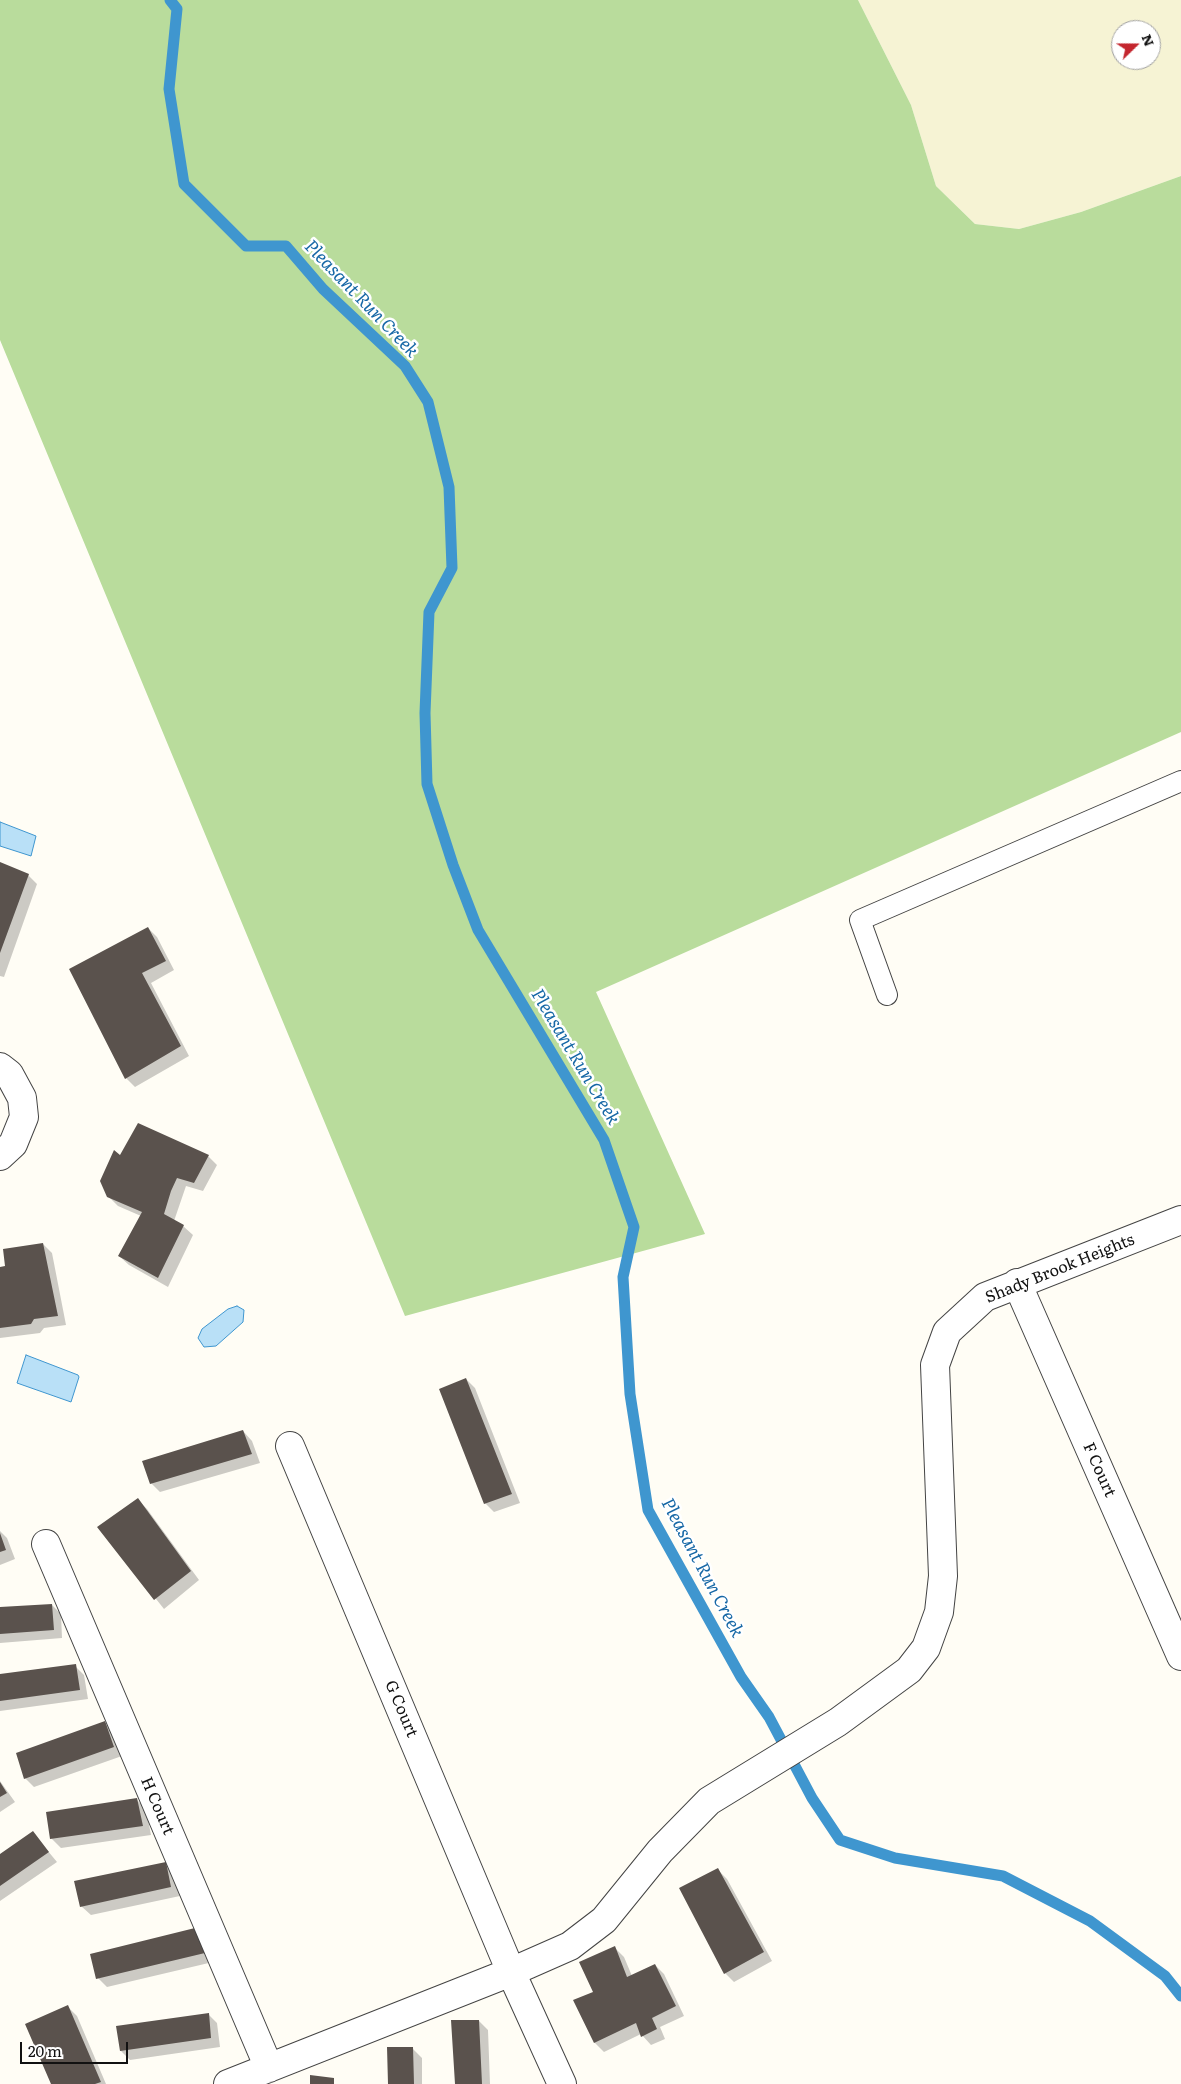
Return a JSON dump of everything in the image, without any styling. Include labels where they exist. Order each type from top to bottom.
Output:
[{"type":"street","points":[[0,1067],[9,1074],[22,1098],[24,1117],[13,1144],[0,1156]]},
{"type":"street","name":"Shady Brook Heights","points":[[511,1972],[570,1946],[604,1920],[660,1851],[709,1802],[838,1722],[885,1689],[909,1670],[926,1648],[939,1612],[943,1576],[935,1365],[948,1332],[985,1297],[1016,1283],[1181,1220]]},
{"type":"street","name":"F Court","points":[[1016,1283],[1181,1656]]},
{"type":"street","name":"G Court","points":[[290,1446],[511,1972],[562,2084]]},
{"type":"street","name":"H Court","points":[[46,1544],[269,2068]]},
{"type":"street","points":[[228,2084],[511,1972]]},
{"type":"lane","points":[[887,995],[860,920],[1181,781]]},
{"type":"shaded area","points":[[858,0],[1181,0],[1181,176],[1081,212],[1019,229],[975,224],[936,186],[911,105]]},
{"type":"green space","points":[[0,0],[858,0],[911,105],[936,186],[975,224],[1019,229],[1081,212],[1181,176],[1181,732],[596,992],[705,1234],[405,1316],[0,340]]},
{"type":"water","points":[[0,822],[36,836],[31,856],[0,846]]},
{"type":"water","points":[[237,1306],[244,1310],[243,1322],[216,1346],[204,1347],[198,1338],[202,1329],[228,1309]]},
{"type":"water","points":[[26,1355],[78,1375],[71,1402],[17,1383]]},
{"type":"building","points":[[0,862],[29,874],[0,953]]},
{"type":"building","points":[[148,927],[166,961],[142,973],[181,1046],[125,1079],[69,969]]},
{"type":"building","points":[[138,1123],[209,1155],[194,1183],[177,1178],[171,1191],[164,1214],[184,1225],[158,1278],[118,1256],[142,1212],[107,1197],[100,1181],[114,1150],[120,1155]]},
{"type":"building","points":[[43,1243],[58,1316],[34,1319],[31,1324],[0,1328],[0,1267],[5,1266],[3,1249]]},
{"type":"building","points":[[466,1378],[512,1494],[484,1504],[439,1389]]},
{"type":"building","points":[[243,1430],[252,1454],[150,1484],[142,1461]]},
{"type":"building","points":[[138,1498],[191,1571],[154,1600],[97,1527]]},
{"type":"building","points":[[0,1533],[6,1550],[0,1552]]},
{"type":"building","points":[[52,1604],[54,1630],[0,1634],[0,1607]]},
{"type":"building","points":[[76,1664],[80,1690],[0,1701],[0,1674]]},
{"type":"building","points":[[105,1721],[114,1747],[24,1779],[16,1753]]},
{"type":"building","points":[[0,1782],[7,1793],[0,1797]]},
{"type":"building","points":[[137,1798],[143,1826],[50,1839],[46,1812]]},
{"type":"building","points":[[33,1831],[49,1852],[0,1886],[0,1854]]},
{"type":"building","points":[[166,1862],[171,1887],[80,1907],[74,1881]]},
{"type":"building","points":[[718,1868],[764,1952],[724,1974],[679,1888]]},
{"type":"building","points":[[199,1927],[205,1953],[96,1979],[90,1954]]},
{"type":"building","points":[[615,1946],[627,1977],[655,1964],[676,2006],[652,2018],[657,2029],[641,2037],[636,2023],[594,2043],[573,2000],[593,1992],[579,1962]]},
{"type":"building","points":[[68,2005],[101,2082],[95,2084],[51,2084],[25,2024]]},
{"type":"building","points":[[209,2013],[211,2038],[120,2051],[116,2026]]},
{"type":"building","points":[[451,2020],[479,2020],[482,2084],[455,2084]]},
{"type":"building","points":[[387,2047],[413,2047],[414,2084],[388,2084]]},
{"type":"building","points":[[310,2075],[334,2078],[334,2084],[310,2084]]},
{"type":"waterway","name":"Pleasant Run Creek","points":[[170,0],[177,9],[169,89],[184,184],[246,246],[286,246],[323,289],[405,366],[428,402],[449,487],[452,568],[429,612],[425,713],[427,784],[453,865],[478,930],[604,1140],[634,1227],[623,1277],[630,1394],[648,1510],[741,1677],[769,1717],[812,1798],[840,1840],[895,1858],[1003,1876],[1090,1921],[1165,1976],[1181,1996]]}]
